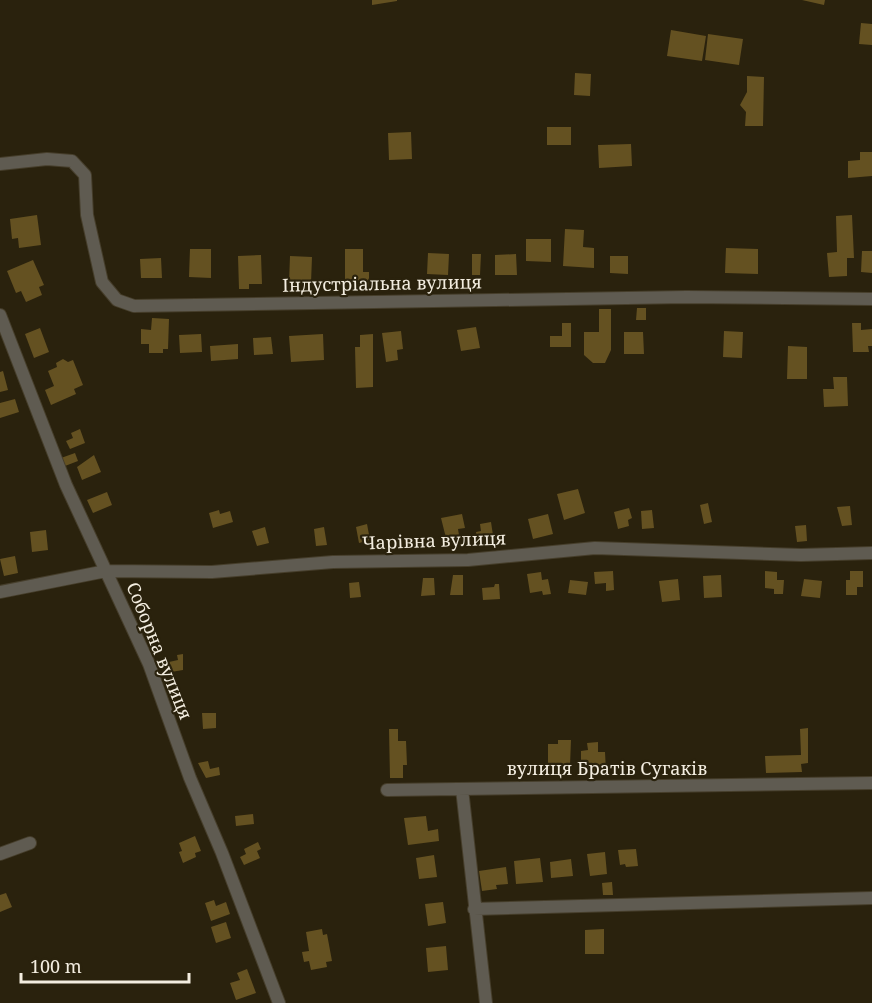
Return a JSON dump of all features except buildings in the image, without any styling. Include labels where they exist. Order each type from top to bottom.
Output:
[{"type":"street","name":"Індустріальна вулиця","points":[[0,164],[47,159],[72,161],[84,175],[87,215],[102,282],[117,300],[134,306],[686,297],[872,299]]},
{"type":"street","name":"Соборна вулиця","points":[[0,315],[66,485],[149,664],[190,778],[226,863],[279,1003]]},
{"type":"street","name":"Чарівна вулиця","points":[[0,592],[106,571],[212,572],[333,562],[468,560],[595,548],[801,555],[872,553]]},
{"type":"street","name":"вулиця Братів Сугаків","points":[[387,790],[872,783]]},
{"type":"street","points":[[462,789],[486,1003]]},
{"type":"street","points":[[0,854],[30,843]]},
{"type":"street","points":[[474,909],[872,898]]}]
